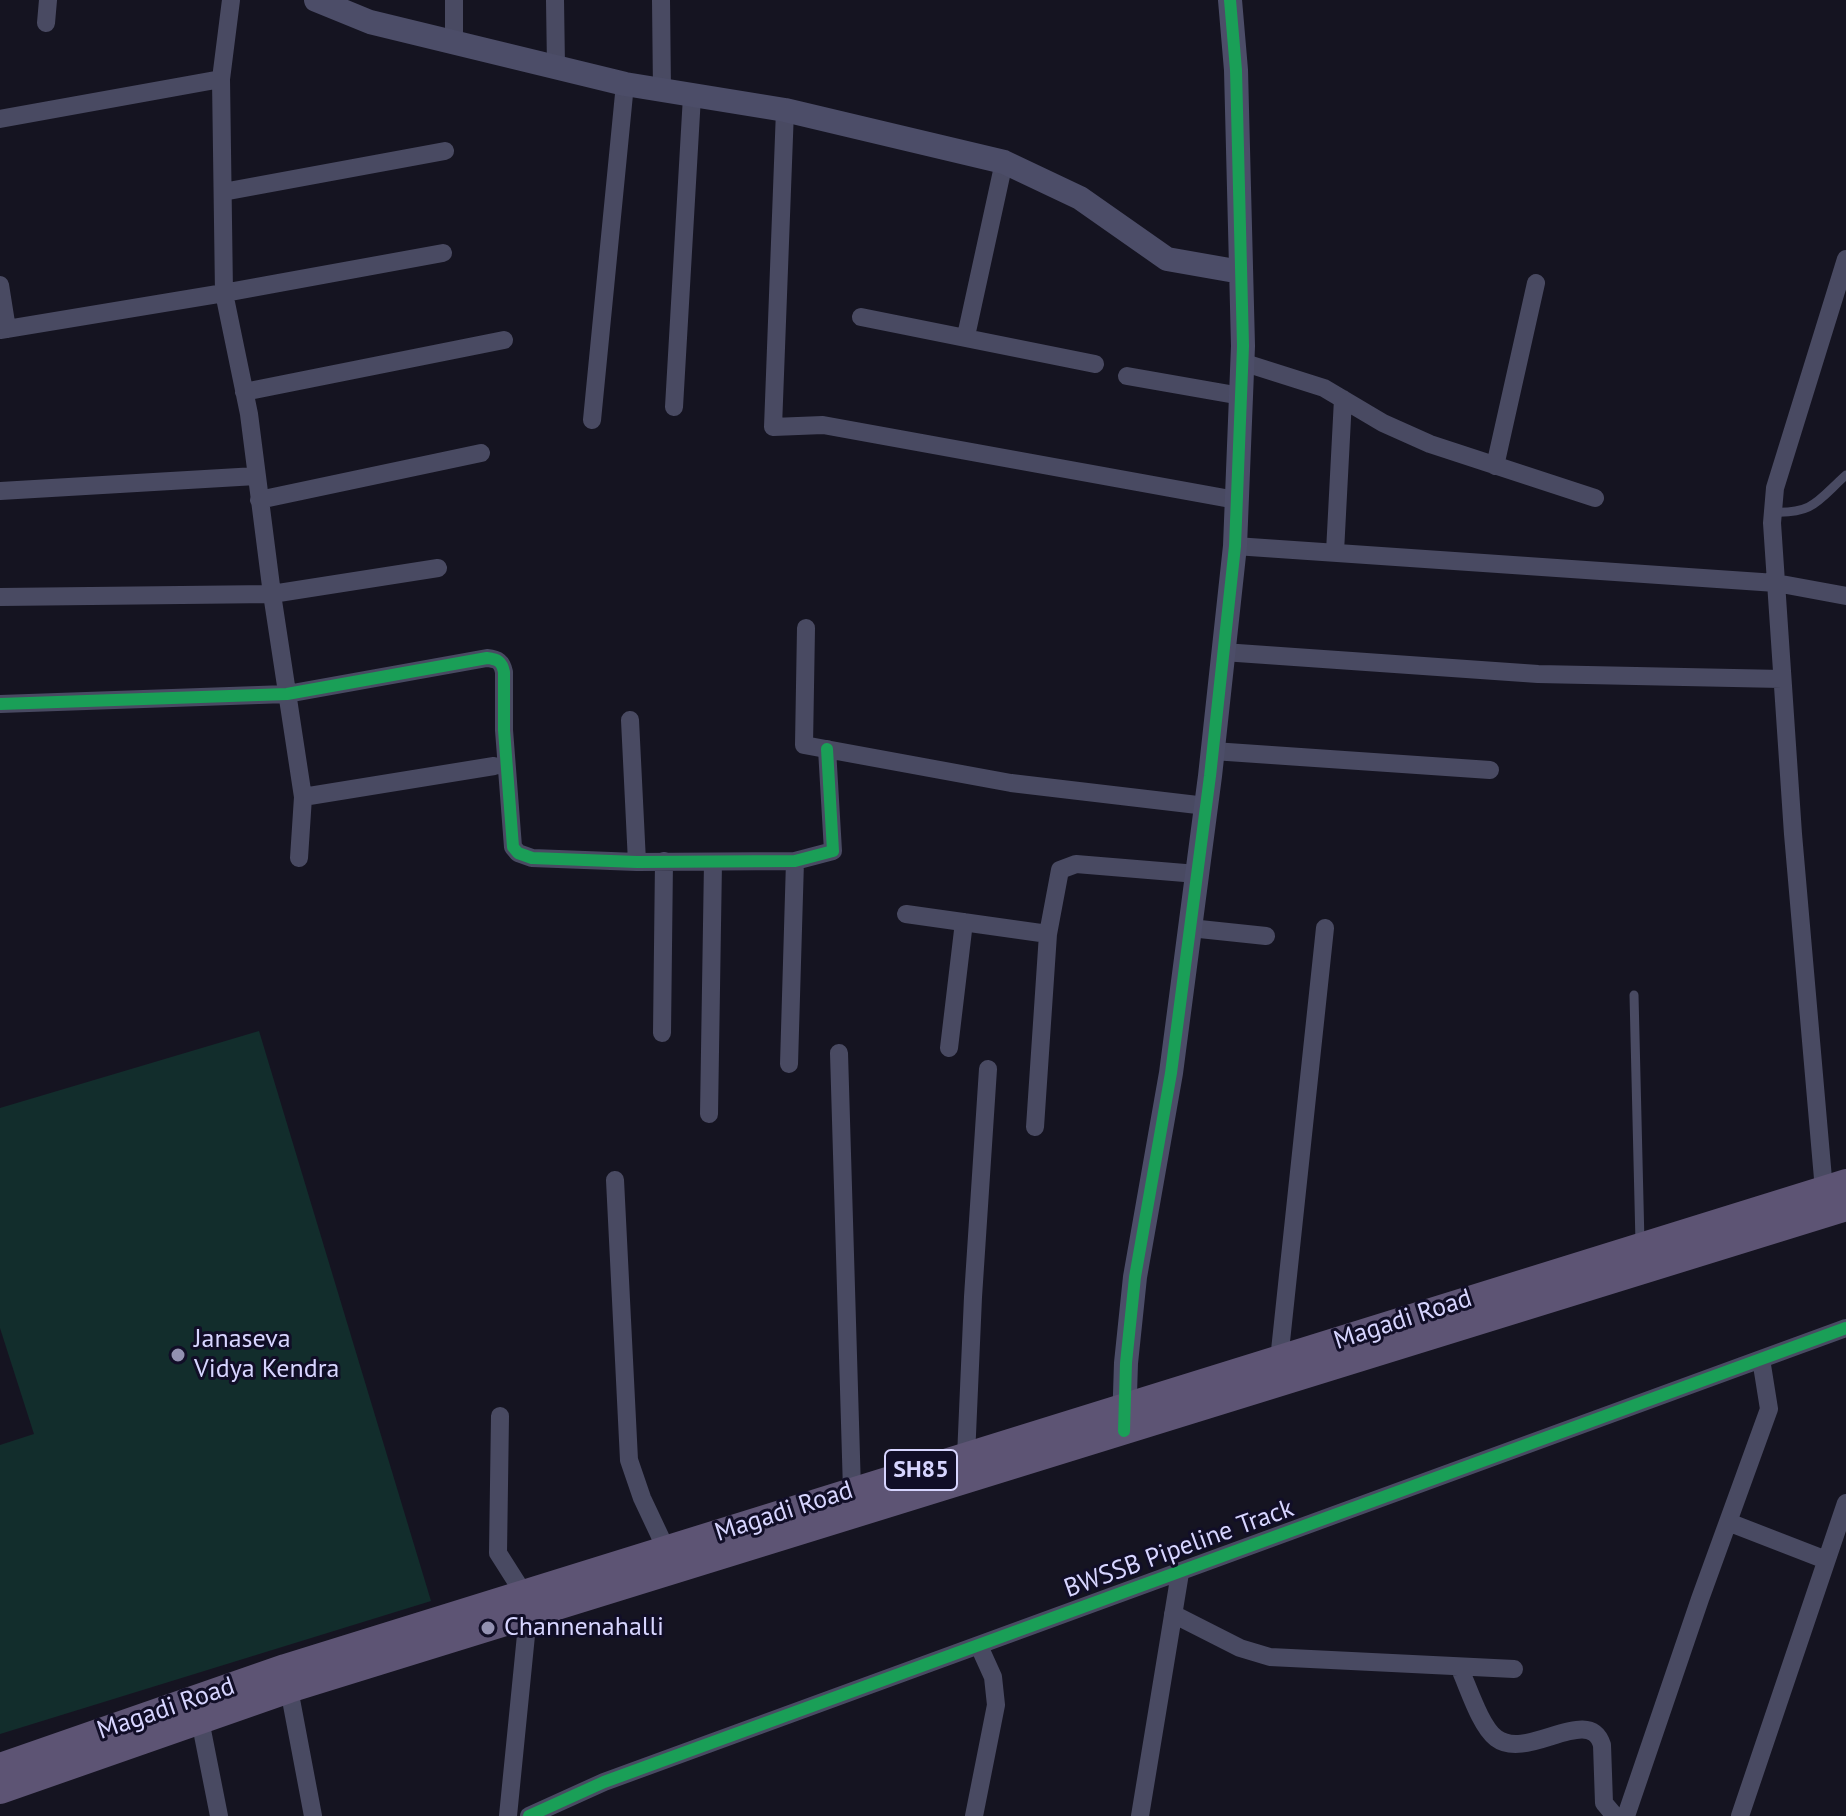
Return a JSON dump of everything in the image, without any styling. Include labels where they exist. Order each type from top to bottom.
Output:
[{"type":"main road","name":"Magadi Road","points":[[0,1790],[526,1605],[666,1549],[966,1457],[1124,1420],[1279,1360],[1640,1245],[1839,1193]]},
{"type":"main road","name":"Magadi Road","points":[[0,1767],[285,1668],[526,1605],[1124,1420],[1839,1193]]},
{"type":"street","points":[[46,23],[48,0]]},
{"type":"street","points":[[231,0],[221,79],[224,293],[244,392],[303,797],[299,858]]},
{"type":"street","points":[[316,0],[346,6],[370,22],[625,84],[785,110],[1004,162],[1080,198],[1167,259],[1241,272]]},
{"type":"street","points":[[454,0],[454,41]]},
{"type":"street","points":[[555,0],[556,66]]},
{"type":"street","points":[[661,0],[662,91]]},
{"type":"street","points":[[1124,1420],[1135,1277],[1171,1073],[1213,751],[1235,546],[1242,362],[1236,70],[1230,0]]},
{"type":"street","points":[[0,119],[221,79]]},
{"type":"street","points":[[592,420],[625,84]]},
{"type":"street","points":[[674,407],[692,96]]},
{"type":"street","points":[[785,110],[773,427],[823,425],[1236,500]]},
{"type":"street","points":[[223,192],[445,151]]},
{"type":"street","points":[[966,336],[1004,162]]},
{"type":"street","points":[[0,285],[4,330],[443,253]]},
{"type":"street","points":[[1839,1193],[1782,679],[1773,512],[1775,488],[1846,259]]},
{"type":"street","points":[[1495,466],[1536,283]]},
{"type":"street","points":[[861,317],[1095,364]]},
{"type":"street","points":[[244,392],[504,340]]},
{"type":"street","points":[[1242,362],[1324,388],[1383,423],[1430,444],[1595,498]]},
{"type":"street","points":[[1127,376],[1241,396]]},
{"type":"street","points":[[1335,552],[1343,399]]},
{"type":"street","points":[[259,500],[481,453]]},
{"type":"street","points":[[0,491],[256,476]]},
{"type":"street","points":[[1235,546],[1776,583],[1846,596]]},
{"type":"street","points":[[0,597],[272,594],[438,568]]},
{"type":"street","points":[[806,628],[804,745],[1011,783],[1206,806]]},
{"type":"street","points":[[1223,652],[1538,674],[1782,679]]},
{"type":"street","points":[[0,704],[287,694],[487,658],[496,659],[502,664],[504,672],[504,730],[513,847],[518,853],[532,858],[637,862],[795,861],[833,851],[827,749]]},
{"type":"street","points":[[630,720],[637,862]]},
{"type":"street","points":[[1213,751],[1490,770]]},
{"type":"street","points":[[303,797],[494,766]]},
{"type":"street","points":[[662,1033],[664,861]]},
{"type":"street","points":[[789,1064],[795,861]]},
{"type":"street","points":[[709,1114],[713,862]]},
{"type":"street","points":[[1035,1127],[1048,934],[1060,870],[1076,864],[1197,874]]},
{"type":"street","points":[[906,914],[1048,934]]},
{"type":"street","points":[[949,1048],[964,922]]},
{"type":"street","points":[[1190,928],[1266,936]]},
{"type":"street","points":[[1279,1360],[1325,928]]},
{"type":"street","points":[[839,1053],[852,1490]]},
{"type":"street","points":[[966,1457],[988,1069]]},
{"type":"street","points":[[615,1180],[629,1460],[642,1498],[666,1549]]},
{"type":"street","name":"BWSSB Pipeline Track","points":[[529,1816],[604,1782],[1846,1328]]},
{"type":"street","points":[[1626,1816],[1769,1409],[1761,1359]]},
{"type":"street","points":[[500,1416],[498,1553],[526,1605],[508,1816]]},
{"type":"street","points":[[1740,1816],[1826,1560],[1841,1533],[1846,1503]]},
{"type":"street","points":[[1728,1522],[1826,1560]]},
{"type":"street","points":[[1140,1816],[1180,1573]]},
{"type":"street","points":[[1173,1614],[1240,1648],[1270,1657],[1514,1669]]},
{"type":"street","points":[[974,1816],[996,1692],[979,1646]]},
{"type":"street","points":[[1459,1667],[1490,1733],[1511,1746],[1525,1745],[1581,1728],[1593,1731],[1602,1745],[1604,1803],[1615,1816]]},
{"type":"street","points":[[289,1689],[313,1816]]},
{"type":"street","points":[[200,1720],[219,1816]]},
{"type":"lane","points":[[1773,512],[1797,513],[1810,507],[1846,475]]},
{"type":"lane","points":[[1634,995],[1640,1245]]},
{"type":"green space","name":"Janaseva Vidya Kendra","points":[[259,1031],[431,1601],[0,1734],[0,1445],[34,1434],[0,1328],[0,1108]]},
{"type":"cycle path","points":[[1124,1431],[1126,1363],[1135,1277],[1171,1073],[1210,776],[1235,546],[1243,346],[1236,70],[1230,0]]},
{"type":"cycle path","points":[[0,704],[287,694],[494,659],[501,663],[504,672],[504,730],[513,847],[518,853],[532,858],[637,862],[795,861],[833,851],[827,749]]},
{"type":"cycle path","points":[[529,1816],[604,1782],[1846,1328]]},
{"type":"place","name":"Janaseva Vidya Kendra","points":[[178,1355]]},
{"type":"place","name":"Channenahalli","points":[[488,1628]]}]
